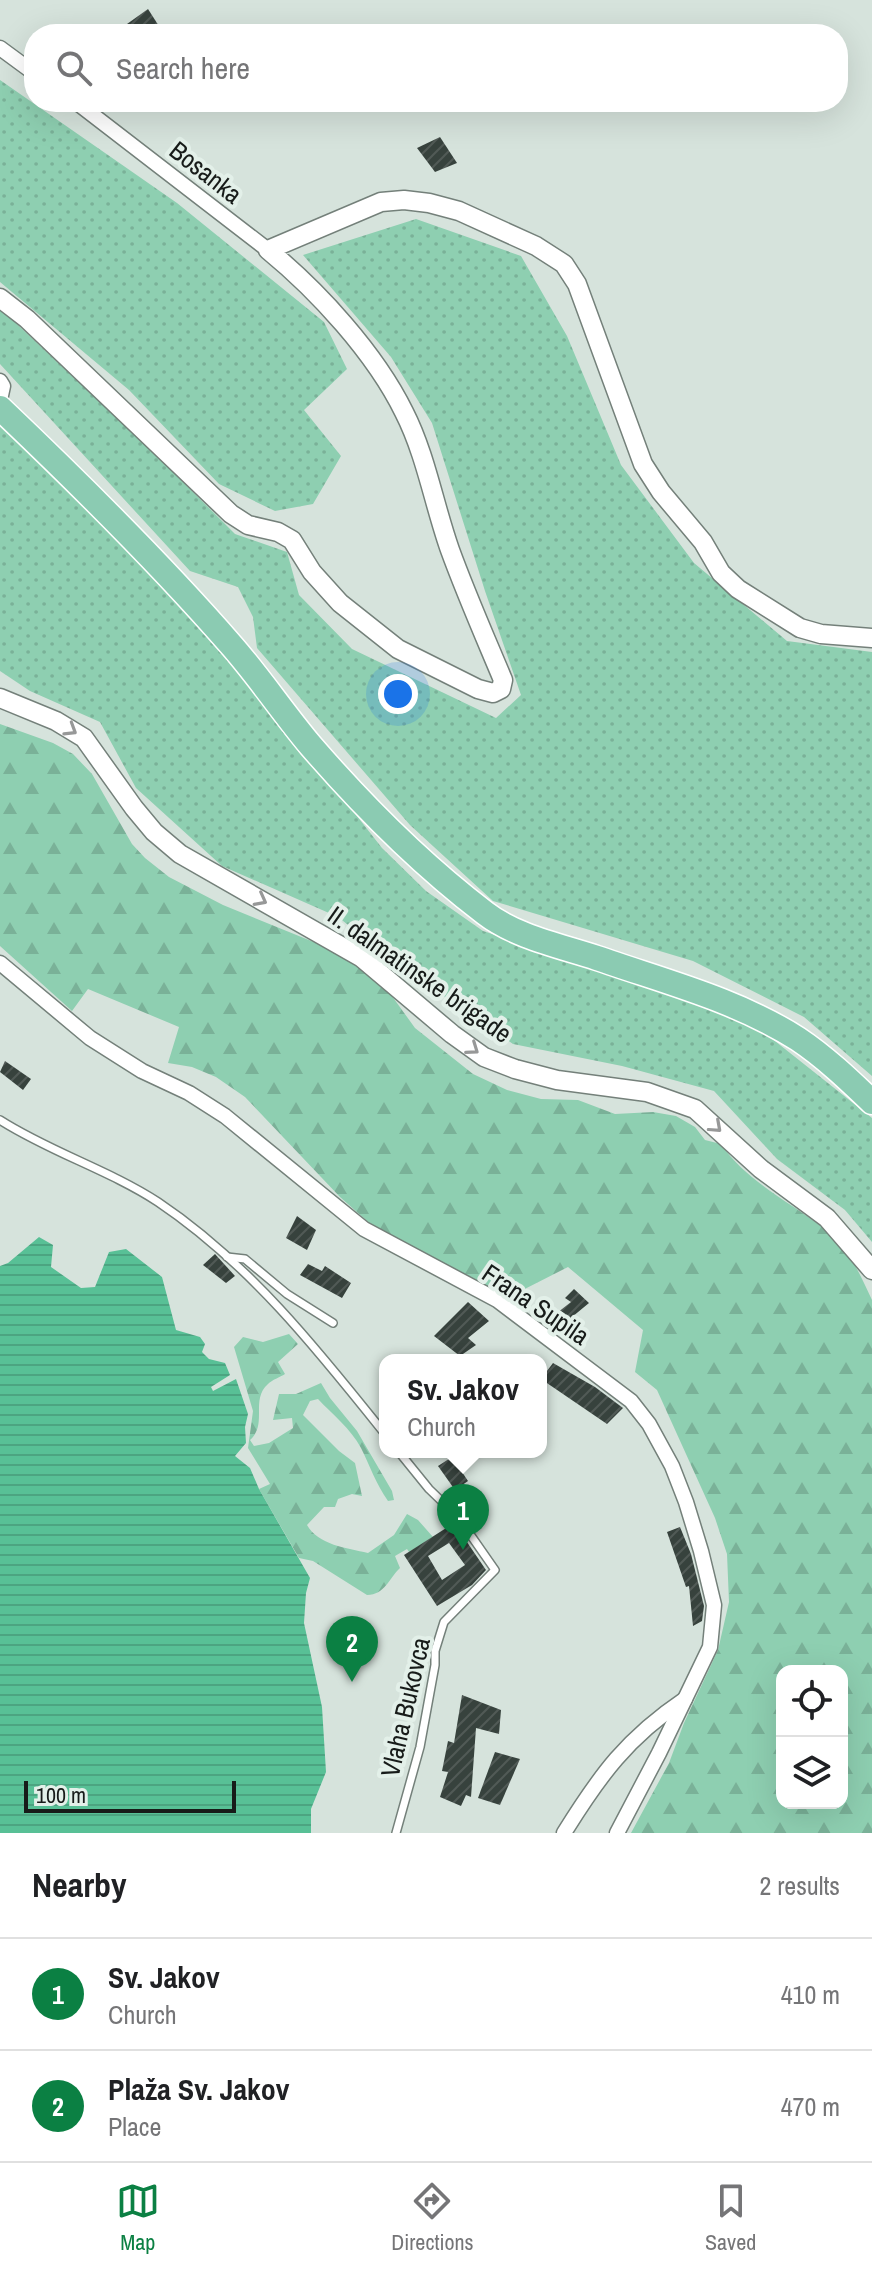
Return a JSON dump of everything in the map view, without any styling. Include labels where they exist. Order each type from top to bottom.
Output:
[{"type":"main road","points":[[0,408],[112,515],[171,578],[244,659],[311,746],[374,813],[444,880],[489,916],[521,933],[699,991],[769,1022],[801,1041],[872,1102]]},
{"type":"street","points":[[0,48],[24,66]]},
{"type":"street","name":"Bosanka","points":[[89,112],[268,250]]},
{"type":"street","points":[[0,298],[27,319],[231,514],[248,525],[278,532],[292,540],[312,572],[340,603],[398,649],[478,689],[493,693],[501,689],[503,680],[451,551],[414,433],[403,409],[367,354],[299,275],[268,250],[381,202],[404,200],[459,211],[536,246],[564,264],[577,284],[643,464],[661,492],[703,542],[721,573],[738,589],[800,628],[821,634],[872,638]]},
{"type":"street","points":[[0,381],[3,392],[0,400]]},
{"type":"street","name":"II. dalmatinske brigade","points":[[0,698],[56,721],[84,738],[134,808],[154,832],[180,854],[362,958],[484,1057],[557,1080],[647,1092],[695,1109],[761,1169],[827,1218],[872,1270]]},
{"type":"street","name":"Frana Supila","points":[[0,963],[90,1038],[142,1071],[189,1093],[225,1116],[364,1229],[497,1300],[631,1401],[649,1424],[672,1466],[701,1551],[714,1605],[710,1647],[685,1699],[636,1735],[609,1764],[564,1833]]},
{"type":"street","points":[[617,1833],[685,1699]]},
{"type":"lane","points":[[0,1120],[157,1202],[225,1256],[301,1330],[379,1427]]},
{"type":"lane","points":[[225,1256],[245,1259],[287,1294],[333,1323]]},
{"type":"lane","name":"Vlaha Bukovca","points":[[396,1833],[420,1747],[435,1651],[444,1622],[495,1570],[458,1517],[429,1489],[404,1458]]},
{"type":"green space","points":[[0,80],[24,97],[24,112],[46,112],[177,203],[324,322],[347,369],[304,410],[341,456],[313,504],[275,511],[219,484],[129,390],[0,282]]},
{"type":"green space","points":[[416,219],[521,256],[567,336],[621,465],[694,563],[787,641],[872,652],[872,1076],[804,1017],[693,961],[493,901],[410,825],[257,648],[253,617],[238,587],[190,571],[0,364],[0,308],[235,534],[287,552],[299,595],[352,649],[496,718],[521,695],[432,423],[391,357],[303,255]]},
{"type":"green space","points":[[0,424],[138,561],[263,696],[382,848],[426,891],[483,931],[682,996],[756,1026],[872,1118],[872,1242],[845,1210],[777,1159],[714,1091],[622,1066],[513,1044],[404,969],[338,917],[222,866],[136,788],[100,722],[30,691],[0,671]]},
{"type":"green space","points":[[0,724],[53,743],[73,754],[92,774],[132,844],[169,877],[223,905],[358,960],[389,992],[415,1028],[473,1074],[507,1090],[541,1099],[578,1100],[615,1114],[653,1112],[676,1116],[695,1127],[705,1140],[721,1144],[756,1180],[812,1219],[841,1244],[872,1300],[872,1833],[631,1833],[669,1763],[718,1650],[729,1602],[727,1554],[715,1518],[657,1390],[635,1372],[643,1330],[568,1267],[509,1297],[385,1237],[340,1197],[245,1097],[216,1077],[192,1067],[168,1063],[179,1027],[88,989],[72,1011],[0,946]]},
{"type":"green space","points":[[289,1334],[298,1344],[278,1362],[285,1374],[263,1390],[258,1427],[250,1440],[254,1446],[269,1443],[293,1428],[292,1418],[273,1420],[279,1394],[296,1394],[321,1383],[357,1431],[392,1491],[394,1500],[388,1501],[384,1495],[361,1448],[347,1428],[318,1399],[310,1401],[303,1415],[355,1463],[362,1496],[352,1494],[338,1499],[335,1507],[324,1507],[307,1525],[326,1541],[368,1553],[394,1535],[407,1514],[418,1520],[433,1537],[409,1552],[407,1549],[395,1556],[400,1568],[382,1589],[373,1594],[367,1595],[313,1561],[299,1558],[259,1489],[270,1484],[248,1448],[253,1411],[234,1347],[243,1337],[263,1342]]},
{"type":"shaded area","points":[[39,1237],[53,1245],[51,1267],[81,1288],[95,1287],[109,1252],[126,1249],[162,1277],[176,1330],[200,1337],[205,1344],[202,1352],[209,1359],[225,1363],[230,1375],[211,1387],[213,1391],[236,1379],[248,1414],[246,1443],[235,1456],[250,1468],[310,1578],[304,1623],[322,1707],[326,1772],[311,1809],[311,1833],[0,1833],[0,1266]]},
{"type":"building","points":[[148,9],[158,24],[127,24]]},
{"type":"building","points":[[440,137],[457,163],[435,172],[417,148]]},
{"type":"building","points":[[5,1061],[31,1079],[23,1090],[0,1072]]},
{"type":"building","points":[[297,1216],[316,1230],[307,1250],[286,1238]]},
{"type":"building","points":[[215,1254],[235,1276],[226,1283],[203,1265]]},
{"type":"building","points":[[308,1264],[322,1271],[325,1266],[351,1283],[342,1298],[300,1275]]},
{"type":"building","points":[[574,1289],[589,1303],[572,1317],[581,1326],[565,1337],[548,1320],[571,1302],[565,1298]]},
{"type":"building","points":[[468,1302],[489,1321],[468,1338],[476,1345],[463,1354],[457,1354],[434,1336]]},
{"type":"building","points":[[553,1363],[595,1387],[623,1408],[607,1424],[547,1383],[547,1371]]},
{"type":"building","points":[[453,1458],[468,1481],[455,1490],[438,1466]]},
{"type":"building","points":[[454,1523],[486,1570],[472,1585],[437,1606],[404,1555]],"holes":[[[449,1543],[465,1565],[442,1580],[428,1556]]]},
{"type":"building","points":[[680,1527],[691,1554],[704,1606],[702,1621],[693,1626],[689,1586],[686,1587],[667,1532]]},
{"type":"building","points":[[462,1695],[501,1710],[499,1734],[476,1728],[471,1797],[466,1795],[461,1806],[440,1797],[448,1772],[442,1771],[448,1741],[454,1743]]},
{"type":"building","points":[[495,1752],[520,1759],[500,1805],[478,1798]]},
{"type":"place","name":"Sv. Jakov","points":[[463,1550]]},
{"type":"place","name":"Plaža Sv. Jakov","points":[[352,1682]]}]
